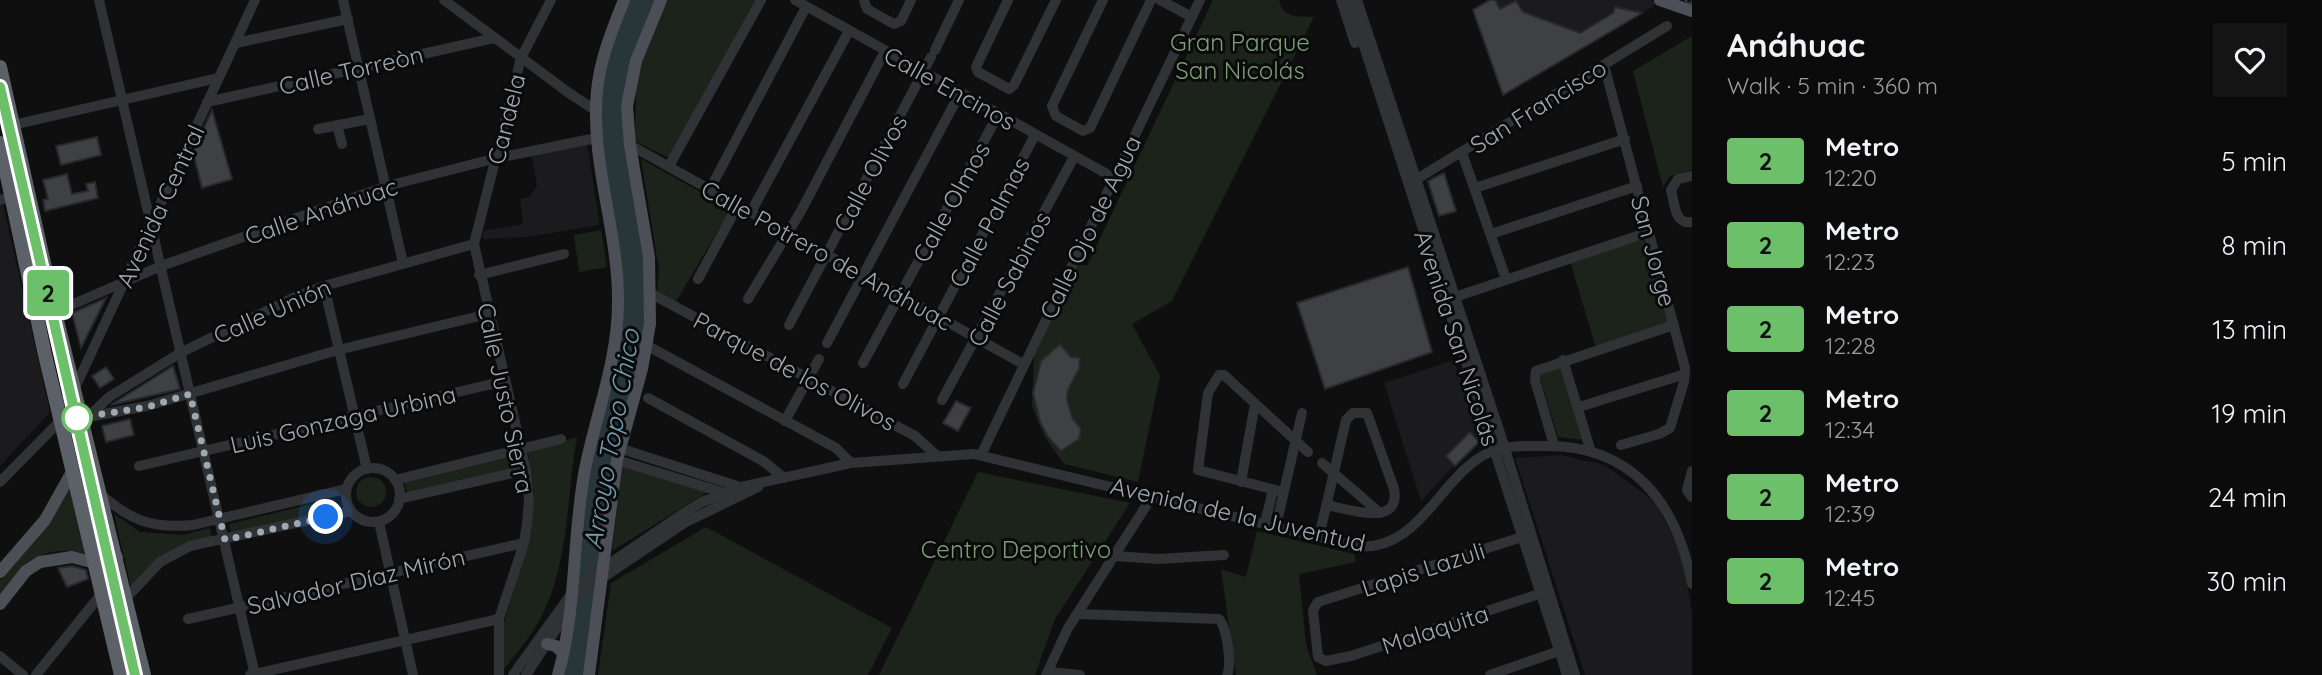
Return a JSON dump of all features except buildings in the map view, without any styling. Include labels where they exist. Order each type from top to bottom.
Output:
[{"type":"highway","points":[[0,67],[55,312],[74,390],[85,417],[99,493],[127,597],[144,675]]},
{"type":"highway","points":[[0,144],[6,198],[121,675]]},
{"type":"main road","points":[[558,675],[575,594],[585,471],[617,328],[618,280],[597,138],[596,110],[601,61],[624,0]]},
{"type":"main road","points":[[589,675],[618,454],[642,369],[650,293],[649,257],[630,145],[627,106],[636,61],[661,0]]},
{"type":"main road","points":[[1660,0],[1692,11]]},
{"type":"main road","points":[[0,572],[45,520],[73,470]]},
{"type":"main road","points":[[0,604],[26,571],[40,562],[72,557],[95,563],[117,557]]},
{"type":"main road","points":[[547,644],[556,646],[563,653]]},
{"type":"street","points":[[99,0],[225,540],[253,675],[499,619]]},
{"type":"street","name":"Avenida Central","points":[[0,482],[59,414],[74,390],[255,0]]},
{"type":"street","points":[[343,0],[403,263]]},
{"type":"street","points":[[444,0],[596,110]]},
{"type":"street","name":"Candela","points":[[474,244],[521,58],[551,0]]},
{"type":"street","points":[[669,166],[761,0]]},
{"type":"street","name":"Calle Encinos","points":[[795,0],[1107,174]]},
{"type":"street","points":[[864,2],[867,9],[897,24],[911,0]]},
{"type":"street","name":"Calle Olivos","points":[[789,325],[959,0]]},
{"type":"street","points":[[1008,0],[976,67],[978,72],[1006,89],[1011,88],[1056,0]]},
{"type":"street","points":[[1103,0],[1052,106],[1053,113],[1086,132],[1150,0]]},
{"type":"street","points":[[1160,0],[1192,17]]},
{"type":"street","name":"Calle Ojo de Agua","points":[[981,455],[1200,0]]},
{"type":"street","points":[[1341,0],[1376,108],[1392,121]]},
{"type":"street","name":"Avenida San Nicolás","points":[[1349,0],[1413,182],[1450,298],[1492,450],[1527,536]]},
{"type":"street","name":"Avenida San Nicolás","points":[[1357,0],[1384,97]]},
{"type":"street","points":[[1363,0],[1395,101],[1392,121]]},
{"type":"street","points":[[710,189],[806,7]]},
{"type":"street","points":[[236,43],[348,19]]},
{"type":"street","name":"San Francisco","points":[[1413,182],[1667,26]]},
{"type":"street","points":[[751,212],[849,31]]},
{"type":"street","name":"Calle Torreòn","points":[[207,102],[494,38]]},
{"type":"street","points":[[748,299],[788,233],[885,51]]},
{"type":"street","name":"San Jorge","points":[[1604,65],[1685,374],[1670,428],[1621,445]]},
{"type":"street","points":[[13,125],[219,78]]},
{"type":"street","points":[[827,343],[960,93]]},
{"type":"street","name":"Calle Olmos","points":[[863,363],[999,115]]},
{"type":"street","points":[[318,129],[370,119]]},
{"type":"street","points":[[337,125],[342,144]]},
{"type":"street","name":"Calle Palmas","points":[[903,384],[1035,135]]},
{"type":"street","name":"Calle Anáhuac","points":[[55,312],[126,279],[387,186],[497,158],[597,138]]},
{"type":"street","points":[[1475,188],[1625,139]]},
{"type":"street","name":"Calle Potrero de Anáhuac","points":[[630,145],[1023,364]]},
{"type":"street","points":[[1462,153],[1506,279]]},
{"type":"street","name":"Calle Sabinos","points":[[942,400],[1074,157]]},
{"type":"street","points":[[1692,176],[1678,179],[1671,187],[1681,222],[1692,222]]},
{"type":"street","points":[[1491,234],[1637,186]]},
{"type":"street","points":[[6,198],[28,192]]},
{"type":"street","points":[[698,279],[738,205]]},
{"type":"street","points":[[1450,298],[1649,232]]},
{"type":"street","name":"Calle Unión","points":[[85,417],[109,397],[180,353],[238,323],[324,286],[474,244]]},
{"type":"street","name":"Calle Justo Sierra","points":[[474,244],[526,470],[529,501],[524,543],[499,619],[499,675]]},
{"type":"street","points":[[479,275],[564,254]]},
{"type":"street","points":[[324,286],[367,469]]},
{"type":"street","name":"Parque de los Olivos","points":[[650,293],[915,436],[936,455]]},
{"type":"street","name":"Avenida San Nicolás","points":[[1450,298],[1505,448],[1544,592],[1563,650],[1575,675]]},
{"type":"street","points":[[85,417],[147,407],[338,350],[488,314]]},
{"type":"street","points":[[1554,446],[1535,374],[1539,369],[1674,325]]},
{"type":"street","points":[[646,345],[836,448],[851,463]]},
{"type":"street","points":[[785,421],[819,359]]},
{"type":"street","points":[[1563,360],[1591,452]]},
{"type":"street","points":[[1578,407],[1685,374]]},
{"type":"street","points":[[1278,491],[1198,470],[1208,393],[1219,375],[1227,378],[1308,452]]},
{"type":"street","name":"Luis Gonzaga Urbina","points":[[139,466],[505,381]]},
{"type":"street","points":[[649,398],[763,461],[784,478]]},
{"type":"street","points":[[1241,482],[1255,404]]},
{"type":"street","points":[[1270,525],[1302,413]]},
{"type":"street","points":[[1319,537],[1346,420],[1353,413],[1367,413],[1395,493],[1389,507],[1380,513],[1368,514],[1327,505]]},
{"type":"street","points":[[395,480],[561,439]]},
{"type":"street","name":"Avenida de la Juventud","points":[[601,573],[745,490],[851,463],[936,455],[981,455],[1365,547],[1391,541],[1413,526],[1469,467],[1492,450],[1554,446],[1591,452],[1630,472],[1663,503],[1682,542],[1692,584]]},
{"type":"street","points":[[618,454],[745,490]]},
{"type":"street","points":[[618,454],[725,492]]},
{"type":"street","points":[[1322,463],[1380,513]]},
{"type":"street","points":[[367,469],[383,470],[395,480],[400,499],[393,513],[379,522],[363,520],[351,511],[346,501],[346,489],[354,476],[367,469]]},
{"type":"street","points":[[400,499],[526,470]]},
{"type":"street","points":[[1691,496],[1687,487],[1692,471]]},
{"type":"street","points":[[99,493],[119,510],[151,525],[169,528],[220,519],[346,489]]},
{"type":"street","name":"Avenida de la Juventud","points":[[575,594],[684,513],[725,492],[745,490]]},
{"type":"street","points":[[1080,675],[1047,673],[1060,642],[1153,495]]},
{"type":"street","points":[[127,597],[160,562],[190,546],[351,511]]},
{"type":"street","points":[[379,522],[413,675]]},
{"type":"street","name":"Lapis Lazuli","points":[[1320,659],[1313,610],[1315,604],[1527,536]]},
{"type":"street","name":"Salvador Díaz Mirón","points":[[188,619],[524,543]]},
{"type":"street","points":[[1115,556],[1158,559],[1224,555]]},
{"type":"street","name":"Malaquita","points":[[1320,659],[1326,661],[1385,646],[1544,592]]},
{"type":"street","points":[[36,675],[102,593]]},
{"type":"street","points":[[526,675],[575,594]]},
{"type":"street","points":[[513,675],[575,594]]},
{"type":"street","points":[[1077,614],[1219,619],[1222,622],[1227,674]]},
{"type":"street","points":[[1490,675],[1563,650]]},
{"type":"street","name":"Avenida San Nicolás","points":[[1563,650],[1567,675]]},
{"type":"street","points":[[0,656],[23,675]]},
{"type":"shaded area","points":[[1490,0],[1656,2],[1654,6],[1503,95],[1473,10]]},
{"type":"shaded area","points":[[587,144],[600,225],[526,237],[483,239],[483,231],[523,224],[520,199],[529,197],[537,186],[532,155]]},
{"type":"shaded area","points":[[0,191],[50,412],[0,466]]},
{"type":"shaded area","points":[[1454,360],[1480,438],[1421,501],[1384,383]]},
{"type":"shaded area","points":[[1561,455],[1604,465],[1650,498],[1660,511],[1682,556],[1692,612],[1692,675],[1585,675],[1515,458]]},
{"type":"green space","points":[[666,0],[755,0],[669,158],[635,141],[636,76]]},
{"type":"green space","name":"Gran Parque San Nicolás","points":[[1213,0],[1279,0],[1284,11],[1288,13],[1314,17],[1172,301],[1132,324],[1160,376],[1138,482],[1064,464],[1046,439],[1032,406],[1034,355],[1079,264],[1087,266]]},
{"type":"green space","points":[[1692,36],[1692,170],[1670,176],[1663,187],[1633,71]]},
{"type":"green space","points":[[641,159],[731,209],[675,303],[657,293],[659,270]]},
{"type":"green space","points":[[601,230],[607,267],[579,272],[574,235]]},
{"type":"green space","points":[[1648,238],[1671,322],[1596,348],[1570,261]]},
{"type":"green space","points":[[1561,366],[1585,440],[1558,437],[1539,374]]},
{"type":"green space","points":[[577,437],[566,530],[550,598],[536,626],[502,672],[501,633],[528,542],[534,493],[528,452]]},
{"type":"green space","points":[[509,456],[512,469],[408,495],[404,482]]},
{"type":"green space","points":[[622,463],[711,490],[612,551]]},
{"type":"green space","name":"Centro Deportivo","points":[[978,472],[1130,503],[1055,619],[1035,675],[879,675]]},
{"type":"green space","points":[[371,477],[382,481],[386,492],[382,503],[371,507],[360,503],[356,492],[360,481]]},
{"type":"green space","points":[[71,483],[86,554],[57,551],[46,554],[26,566],[0,596],[0,580],[60,505]]},
{"type":"green space","points":[[333,499],[336,514],[232,537],[229,524]]},
{"type":"green space","points":[[114,514],[140,532],[183,535],[210,528],[212,538],[167,554],[149,568],[131,588]]},
{"type":"green space","points":[[706,527],[892,628],[868,675],[598,675],[611,583]]},
{"type":"green space","points":[[1257,531],[1354,554],[1356,562],[1299,574],[1306,645],[1317,675],[1236,675],[1221,569],[1246,577]]},
{"type":"water","name":"Arroyo Topo Chico","points":[[624,0],[661,0],[629,94],[651,307],[619,448],[589,675],[558,675],[574,551],[617,328],[595,110]]},
{"type":"railway","points":[[1687,0],[1692,2]]},
{"type":"railway","points":[[0,87],[135,675]]},
{"type":"metro line","name":"2","points":[[0,87],[135,675]]},
{"type":"route","points":[[77,418],[147,407],[190,394],[225,540],[326,517]]}]
